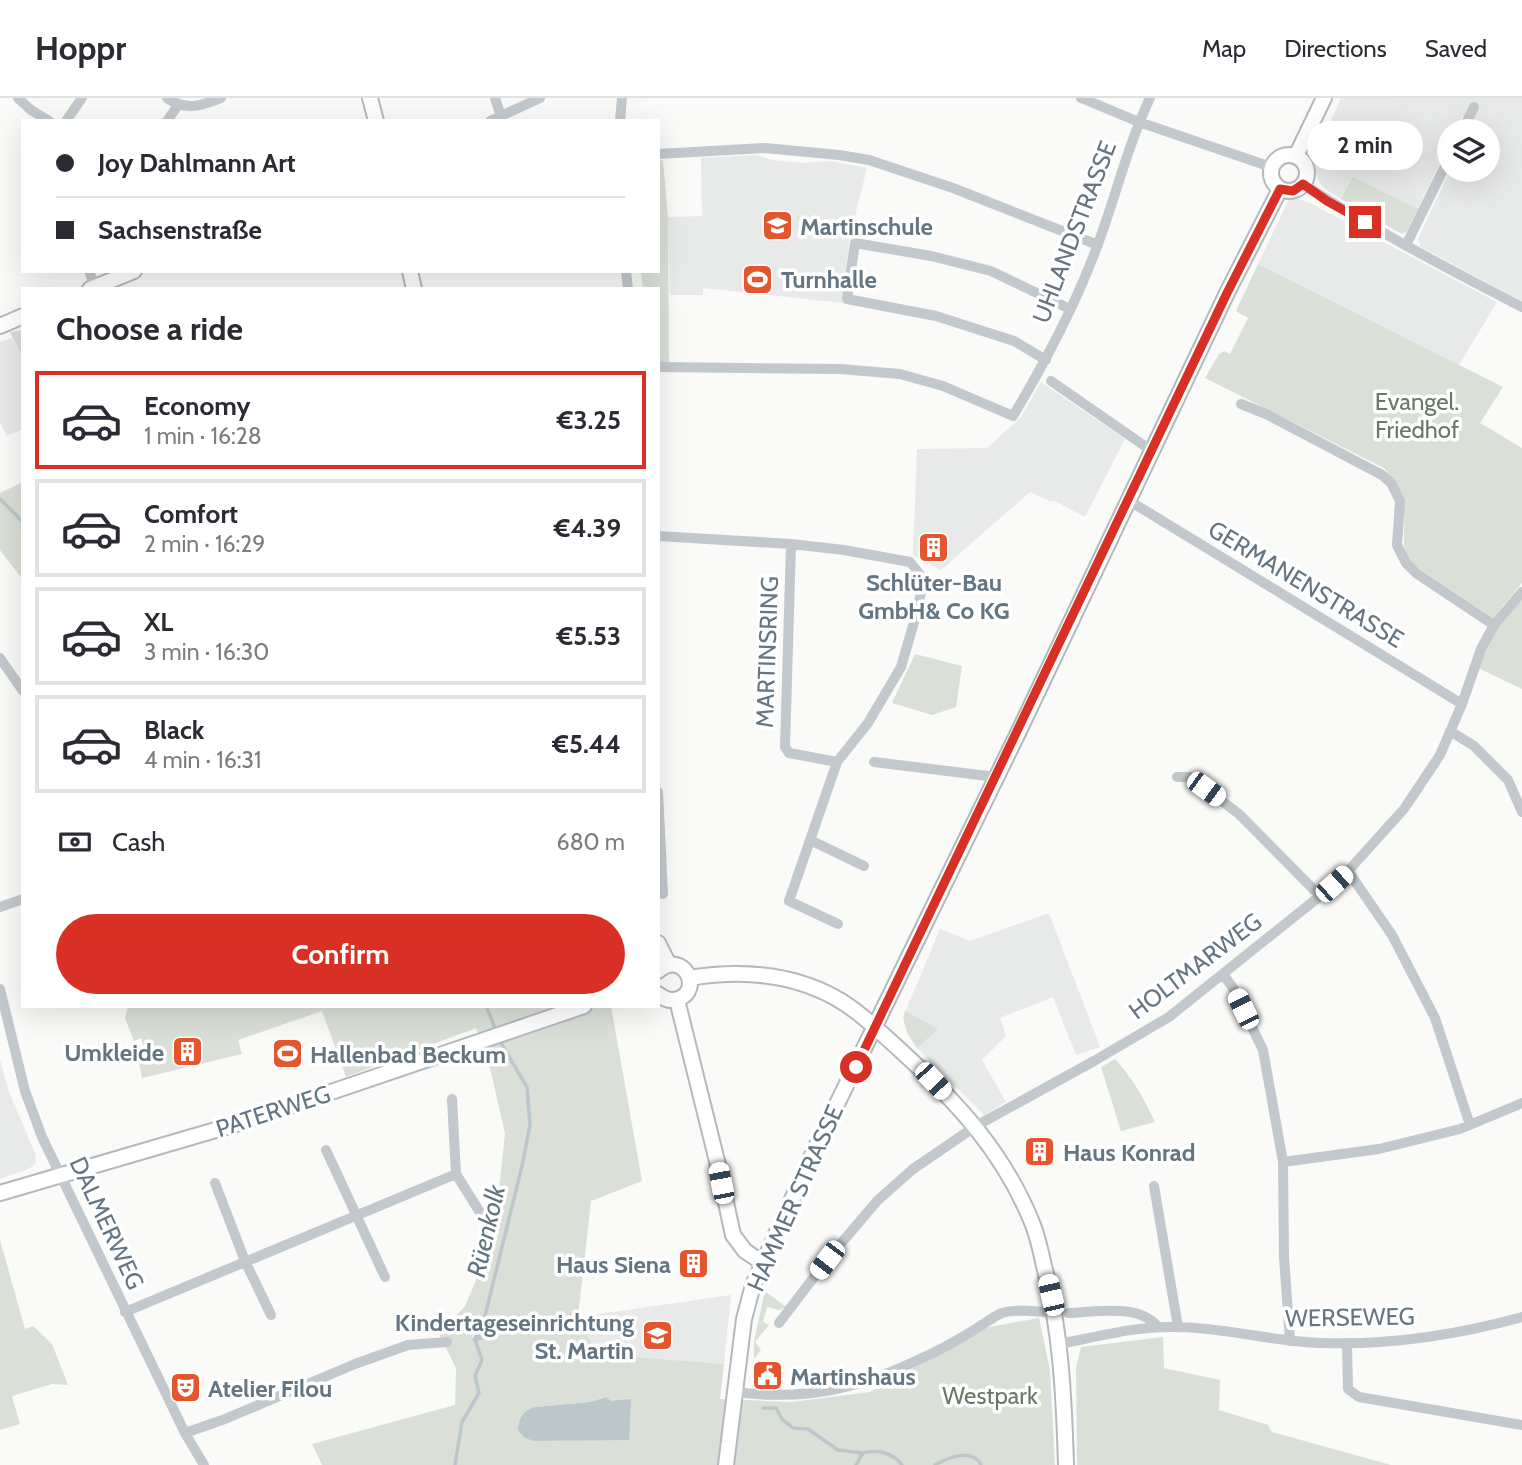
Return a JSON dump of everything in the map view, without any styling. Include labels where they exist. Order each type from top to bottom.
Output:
[{"type":"main road","points":[[370,98],[375,119]]},
{"type":"main road","points":[[1296,156],[1324,98]]},
{"type":"main road","points":[[1283,155],[1296,156],[1305,163],[1307,169],[1303,184],[1293,191],[1280,189],[1272,181],[1271,167],[1283,155]]},
{"type":"main road","name":"HAMMER STRASSE","points":[[726,1465],[744,1319],[762,1263],[1280,189]]},
{"type":"main road","points":[[96,287],[129,273]]},
{"type":"main road","points":[[0,326],[21,317]]},
{"type":"main road","points":[[663,968],[680,966],[690,978]]},
{"type":"main road","points":[[690,978],[759,974],[793,982],[834,997],[875,1028],[933,1081],[976,1126],[1008,1171],[1034,1227],[1055,1311],[1066,1465]]},
{"type":"main road","points":[[660,995],[667,1000],[677,1000],[687,993],[690,978]]},
{"type":"main road","points":[[677,1000],[733,1235],[745,1251],[762,1263]]},
{"type":"main road","name":"PATERWEG","points":[[0,1193],[243,1122],[578,1008]]},
{"type":"street","points":[[19,98],[46,119]]},
{"type":"street","points":[[67,119],[82,98]]},
{"type":"street","points":[[167,98],[178,105],[200,106],[221,98]]},
{"type":"street","points":[[495,98],[502,118],[540,98]]},
{"type":"street","points":[[620,119],[622,98]]},
{"type":"street","points":[[1081,98],[1139,122],[1271,167]]},
{"type":"street","name":"UHLANDSTRASSE","points":[[660,367],[840,369],[900,374],[943,386],[1013,416],[1046,360],[1098,245],[1139,122],[1150,98]]},
{"type":"street","points":[[168,119],[178,105]]},
{"type":"street","points":[[1468,119],[1474,107]]},
{"type":"street","points":[[660,154],[765,148],[869,160],[953,188],[1098,245]]},
{"type":"street","points":[[1406,246],[1437,182]]},
{"type":"street","points":[[1303,184],[1327,201],[1406,246],[1522,307]]},
{"type":"street","points":[[1046,360],[1014,341],[936,316],[847,299],[855,243],[932,256],[991,271],[1070,309]]},
{"type":"street","points":[[1051,381],[1152,450]]},
{"type":"street","points":[[1241,404],[1266,414],[1382,475],[1397,492],[1397,545],[1406,563],[1416,573],[1494,625]]},
{"type":"street","name":"GERMANENSTRASSE","points":[[1128,500],[1462,705]]},
{"type":"street","name":"MARTINSRING","points":[[660,536],[844,550],[910,562],[923,583],[910,640],[894,682],[868,723],[837,762],[789,901],[838,924]]},
{"type":"street","name":"MARTINSRING","points":[[791,544],[785,747],[789,753],[837,762]]},
{"type":"street","name":"HOLTMARWEG","points":[[779,1323],[877,1201],[913,1170],[976,1126],[1169,1017],[1321,896],[1348,871],[1405,809],[1440,755],[1462,705],[1480,649],[1494,625],[1522,592]]},
{"type":"street","points":[[0,658],[21,688]]},
{"type":"street","points":[[1450,731],[1475,746],[1508,780],[1522,813]]},
{"type":"street","points":[[874,762],[996,777]]},
{"type":"street","points":[[1177,777],[1190,777],[1239,814],[1321,896]]},
{"type":"street","points":[[660,833],[663,894]]},
{"type":"street","points":[[810,840],[864,866]]},
{"type":"street","points":[[1348,871],[1392,935],[1435,1017],[1470,1125]]},
{"type":"street","points":[[0,907],[21,900]]},
{"type":"street","points":[[1223,974],[1233,988],[1263,1049],[1283,1162],[1284,1257],[1290,1341]]},
{"type":"street","name":"DALMERWEG","points":[[0,989],[29,1103],[42,1138],[200,1464]]},
{"type":"street","points":[[452,1099],[456,1174],[481,1214]]},
{"type":"street","points":[[1283,1162],[1379,1149],[1470,1125],[1522,1103]]},
{"type":"street","points":[[326,1150],[384,1276]]},
{"type":"street","points":[[125,1312],[456,1174]]},
{"type":"street","points":[[215,1183],[245,1261],[271,1315]]},
{"type":"street","points":[[1154,1186],[1178,1327]]},
{"type":"street","points":[[736,1392],[802,1395],[842,1390],[922,1358],[998,1314],[1011,1311],[1044,1312]]},
{"type":"street","name":"WERSEWEG","points":[[1068,1313],[1136,1313],[1148,1317],[1158,1327]]},
{"type":"street","name":"WERSEWEG","points":[[1059,1344],[1158,1327],[1178,1327],[1290,1341],[1347,1343],[1424,1338],[1522,1317]]},
{"type":"street","points":[[185,1433],[408,1345],[447,1342]]},
{"type":"street","points":[[1347,1343],[1348,1389],[1359,1397],[1522,1425]]},
{"type":"shaded area","points":[[1341,98],[1522,98],[1522,301],[1421,247],[1418,239],[1444,182],[1500,182],[1500,119],[1467,119],[1463,116],[1461,119],[1437,119],[1437,169],[1406,232],[1402,234],[1325,189],[1318,180],[1313,160]]},
{"type":"shaded area","name":"Martinschule","points":[[756,155],[772,160],[803,163],[830,161],[867,168],[850,236],[842,303],[703,288],[703,295],[670,295],[668,217],[702,216],[701,158]]},
{"type":"shaded area","points":[[1296,198],[1497,302],[1459,365],[1258,264],[1289,199]]},
{"type":"shaded area","points":[[12,338],[21,355],[21,430],[7,436],[0,423],[0,342]]},
{"type":"shaded area","points":[[1041,382],[1125,439],[1085,517],[1053,500],[1052,502],[1030,492],[941,570],[913,555],[917,449],[987,448],[1021,417]]},
{"type":"shaded area","points":[[1049,913],[1100,1047],[1076,1055],[1053,997],[1000,1018],[1006,1036],[982,1060],[1006,1102],[984,1115],[917,1048],[906,1031],[903,1017],[940,929],[970,941]]},
{"type":"shaded area","points":[[0,1060],[9,1092],[35,1153],[36,1163],[30,1168],[0,1179]]},
{"type":"shaded area","name":"Kindertageseinrichtung St. Martin","points":[[731,1295],[724,1364],[597,1354],[578,1317]]},
{"type":"shaded area","points":[[481,1318],[492,1323],[499,1321],[499,1328],[488,1339],[472,1341]]},
{"type":"shaded area","points":[[606,1397],[611,1401],[631,1399],[629,1440],[534,1441],[525,1438],[518,1430],[522,1415],[535,1407],[590,1402]]},
{"type":"green space","points":[[663,160],[668,217],[669,366],[660,365],[660,287],[643,287],[641,273],[660,273],[660,161]]},
{"type":"green space","points":[[1353,177],[1418,209],[1406,232],[1402,234],[1341,199]]},
{"type":"green space","name":"Evangel. Friedhof","points":[[1258,264],[1503,387],[1480,423],[1522,448],[1522,583],[1493,618],[1408,561],[1404,544],[1401,495],[1384,468],[1205,378],[1219,354],[1224,351],[1230,354],[1248,318],[1236,311]]},
{"type":"green space","points":[[21,330],[21,355],[10,332]]},
{"type":"green space","points":[[21,483],[21,577],[0,550],[0,493]]},
{"type":"green space","points":[[1522,598],[1522,689],[1478,668],[1498,625]]},
{"type":"green space","points":[[915,654],[962,666],[956,707],[932,715],[892,703]]},
{"type":"green space","name":"Westpark","points":[[128,1008],[611,1008],[642,1181],[591,1201],[578,1317],[597,1354],[724,1364],[720,1399],[792,1402],[870,1392],[984,1328],[1039,1318],[1050,1370],[1055,1465],[322,1465],[312,1444],[455,1405],[456,1368],[439,1334],[465,1306],[476,1280],[498,1200],[505,1133],[486,1051],[476,1028],[346,1077],[322,1011],[238,1040],[242,1054],[142,1078],[139,1062],[148,1059],[141,1038],[134,1041],[125,1018]],"holes":[[[496,1321],[484,1340],[472,1337],[477,1323]],[[605,1397],[610,1401],[586,1440],[534,1441],[535,1407],[590,1402]]]},
{"type":"green space","points":[[905,1011],[938,1029],[917,1048],[905,1026]]},
{"type":"green space","points":[[1115,1059],[1138,1089],[1155,1122],[1121,1131],[1101,1067]]},
{"type":"green space","points":[[0,1240],[25,1329],[33,1326],[52,1344],[68,1385],[52,1384],[12,1396],[20,1424],[0,1430]]},
{"type":"green space","points":[[765,1291],[786,1307],[779,1310],[767,1307],[763,1322],[769,1325],[755,1342],[761,1350],[754,1359],[754,1341]]},
{"type":"green space","points":[[1163,1337],[1164,1368],[1220,1380],[1219,1410],[1268,1425],[1272,1432],[1391,1465],[1077,1465],[1076,1368],[1081,1347]]},
{"type":"waterway","name":"Rüenkolk","points":[[0,499],[21,520]]},
{"type":"waterway","name":"Rüenkolk","points":[[487,1008],[497,1033]]},
{"type":"waterway","name":"Rüenkolk","points":[[484,1320],[530,1125],[527,1087],[499,1040]]},
{"type":"waterway","name":"Rüenkolk","points":[[455,1465],[462,1422],[479,1393],[475,1376],[482,1360],[476,1343],[477,1337]]},
{"type":"waterway","points":[[763,1408],[776,1408],[782,1419],[793,1428],[808,1429],[838,1450],[863,1453]]},
{"type":"waterway","points":[[856,1465],[863,1453],[874,1452],[890,1455],[902,1465]]},
{"type":"waterway","points":[[935,1465],[966,1455],[972,1456],[981,1465]]},
{"type":"place","name":"Martinschule","points":[[777,226]]},
{"type":"place","name":"Turnhalle","points":[[758,279]]},
{"type":"place","name":"Schlüter-Bau GmbH& Co KG","points":[[934,548]]},
{"type":"place","name":"Umkleide","points":[[187,1052]]},
{"type":"place","name":"Hallenbad Beckum","points":[[287,1054]]},
{"type":"place","name":"Haus Konrad","points":[[1040,1152]]},
{"type":"place","name":"Haus Siena","points":[[694,1264]]},
{"type":"place","name":"Kindertageseinrichtung St. Martin","points":[[657,1336]]},
{"type":"place","name":"Martinshaus","points":[[767,1376]]},
{"type":"place","name":"Atelier Filou","points":[[185,1388]]},
{"type":"route","points":[[856,1067],[1227,293],[1280,189],[1293,191],[1303,184],[1365,222]]}]
